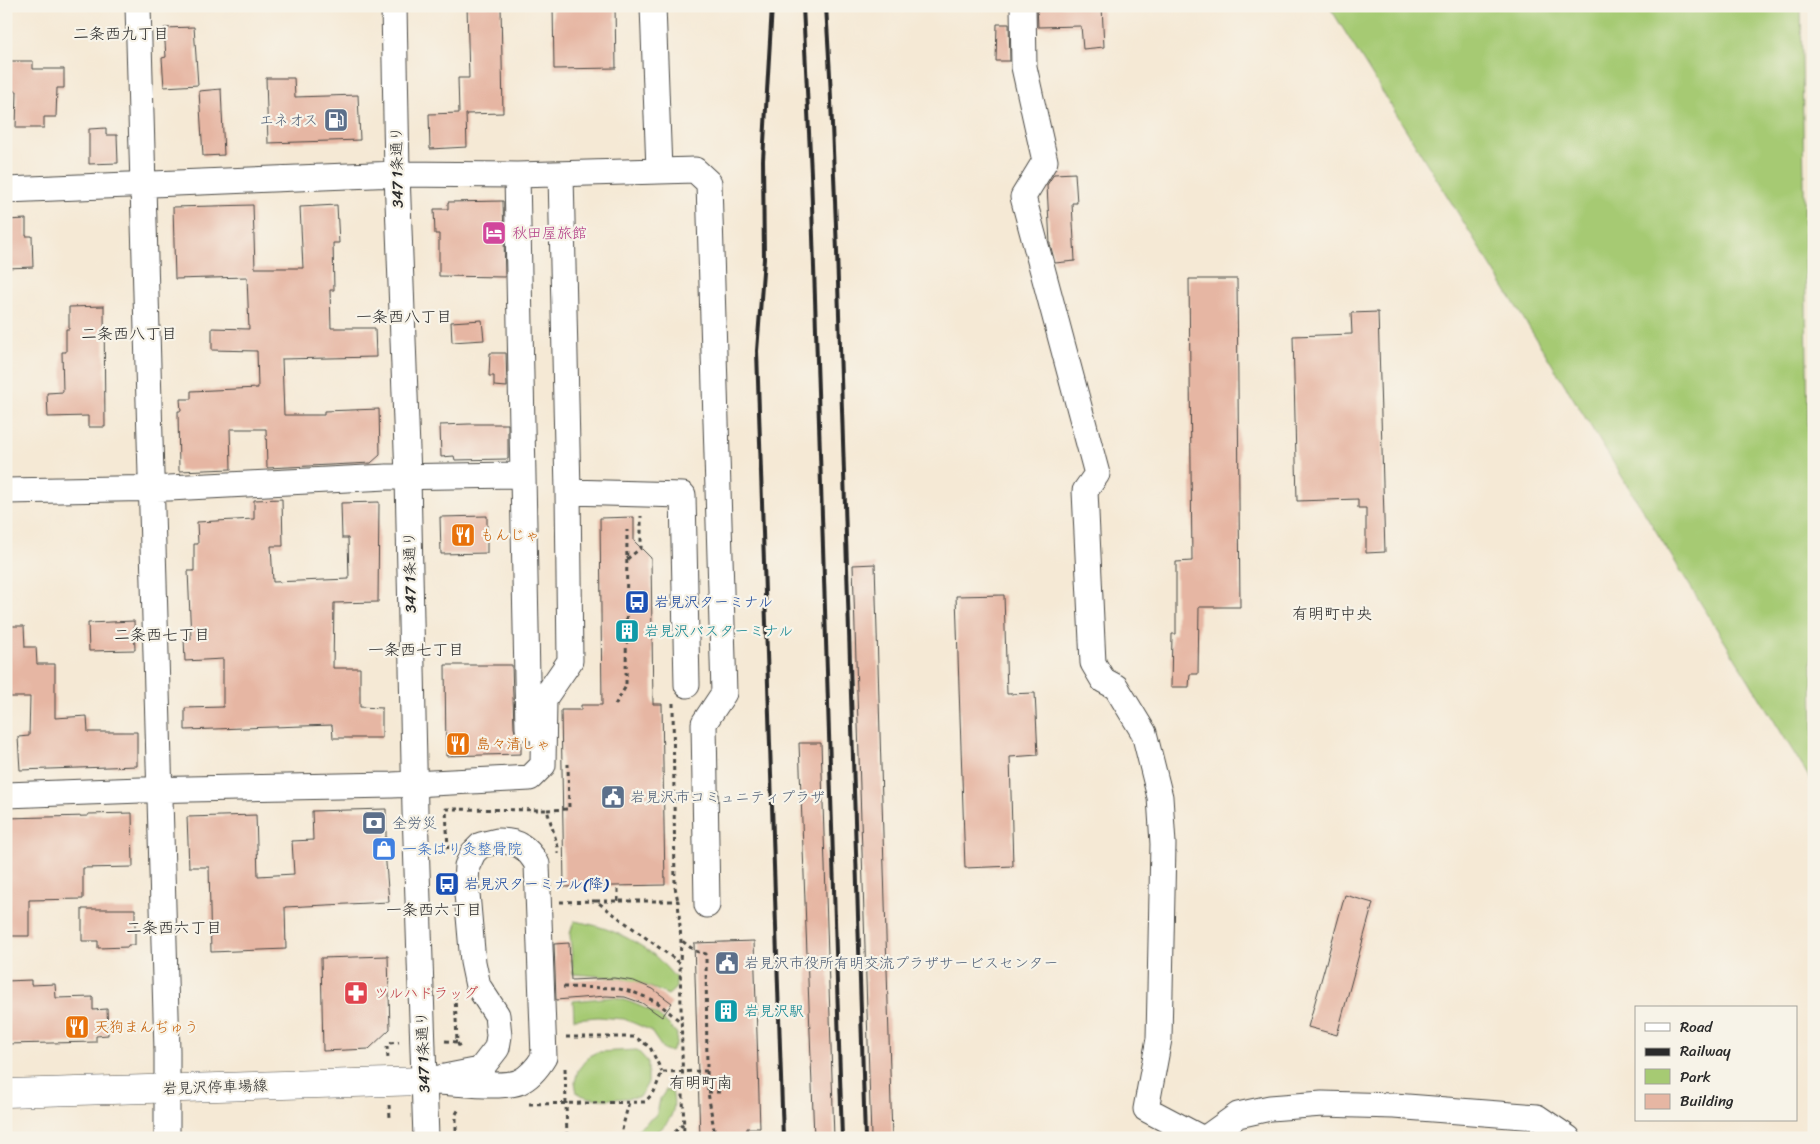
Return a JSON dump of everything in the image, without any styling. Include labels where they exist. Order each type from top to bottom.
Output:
[{"type":"main road","name":"岩見沢停車場線","points":[[6,1093],[424,1081]]},
{"type":"street","points":[[138,6],[152,488],[167,1138]]},
{"type":"street","name":"347 1条通り","points":[[394,6],[397,174],[408,477],[414,783],[426,1138]]},
{"type":"street","points":[[653,6],[659,170]]},
{"type":"street","points":[[1023,6],[1024,67],[1045,161],[1023,197],[1097,474],[1085,491],[1093,663],[1103,680],[1116,687],[1144,733],[1160,797],[1163,844],[1159,1039],[1146,1109],[1201,1138]]},
{"type":"street","points":[[6,190],[397,174],[517,175],[659,170],[695,170],[709,183],[724,693],[704,723],[707,905]]},
{"type":"street","points":[[6,795],[530,778],[543,765],[544,699],[570,661],[561,174]]},
{"type":"street","points":[[517,175],[530,778]]},
{"type":"street","points":[[6,491],[152,488],[408,477],[522,475]]},
{"type":"street","points":[[568,492],[718,495]]},
{"type":"street","points":[[680,692],[686,629],[683,494]]},
{"type":"street","points":[[686,629],[722,630]]},
{"type":"street","points":[[498,841],[511,841],[524,848],[537,864],[544,1057],[536,1070],[519,1082],[494,1085],[424,1081],[480,1070],[497,1048],[499,1036],[497,1015],[478,986],[472,962],[466,882],[467,866],[473,853],[481,845],[498,841]]},
{"type":"street","points":[[1206,1138],[1238,1115],[1270,1108],[1322,1104],[1394,1106],[1537,1117],[1568,1138]]},
{"type":"path","points":[[615,705],[626,686],[626,530]]},
{"type":"path","points":[[680,692],[675,887],[681,940],[680,963]]},
{"type":"path","points":[[547,810],[568,809],[568,755]]},
{"type":"path","points":[[618,886],[618,901]]},
{"type":"path","points":[[596,901],[678,902]]},
{"type":"path","points":[[681,940],[694,951],[706,954],[707,1071],[714,1130]]},
{"type":"path","points":[[563,987],[615,988],[632,992],[657,1002],[682,1023]]},
{"type":"path","points":[[528,1104],[645,1102],[654,1092],[662,1072],[650,1047],[634,1037],[564,1037]]},
{"type":"path","points":[[662,1072],[707,1071]]},
{"type":"path","points":[[708,1092],[721,1092]]},
{"type":"path","points":[[620,1138],[629,1102]]},
{"type":"path","points":[[669,1138],[684,1122]]},
{"type":"green space","points":[[1329,6],[1801,6],[1814,785]]},
{"type":"green space","points":[[574,921],[595,925],[636,943],[657,958],[676,978],[676,988],[668,995],[644,985],[622,979],[573,974],[570,934]]},
{"type":"green space","points":[[614,997],[649,1010],[664,1020],[677,1034],[676,1044],[671,1052],[663,1049],[650,1030],[624,1019],[598,1017],[574,1019],[573,1001]]},
{"type":"green space","points":[[637,1050],[648,1062],[648,1083],[639,1097],[600,1099],[577,1093],[575,1082],[578,1070],[589,1056],[597,1052]]},
{"type":"green space","points":[[666,1090],[672,1091],[674,1106],[670,1118],[662,1128],[650,1138],[624,1138],[627,1133],[638,1129],[657,1114],[660,1099]]},
{"type":"building","points":[[467,6],[501,6],[503,113],[466,114],[467,147],[430,149],[429,114],[459,113],[458,78],[469,78]]},
{"type":"building","points":[[553,6],[615,6],[616,68],[554,69]]},
{"type":"building","points":[[1037,6],[1102,6],[1104,47],[1083,49],[1081,26],[1038,27]]},
{"type":"building","points":[[997,24],[1009,24],[1010,61],[996,61]]},
{"type":"building","points":[[194,27],[198,85],[164,87],[162,58],[166,57],[164,28]]},
{"type":"building","points":[[6,61],[33,61],[33,69],[64,69],[64,88],[57,88],[56,117],[44,117],[44,128],[16,128],[17,91],[6,91]]},
{"type":"building","points":[[266,78],[294,78],[295,97],[358,95],[360,140],[268,143]]},
{"type":"building","points":[[221,89],[224,155],[203,156],[199,91]]},
{"type":"building","points":[[106,128],[106,135],[117,135],[118,163],[89,164],[89,129]]},
{"type":"building","points":[[1075,173],[1077,203],[1072,203],[1075,261],[1055,263],[1050,244],[1047,185],[1054,174]]},
{"type":"building","points":[[503,201],[505,277],[439,276],[439,234],[435,234],[434,209],[448,209],[448,202]]},
{"type":"building","points":[[253,205],[255,268],[303,268],[300,207],[337,205],[339,243],[333,243],[334,290],[330,290],[331,328],[375,328],[376,357],[282,359],[284,415],[324,415],[324,411],[379,409],[380,455],[371,463],[267,468],[266,429],[230,429],[231,469],[179,471],[178,411],[181,411],[180,399],[191,399],[191,391],[258,388],[257,351],[212,350],[212,328],[249,329],[247,277],[175,279],[173,207]]},
{"type":"building","points":[[26,219],[26,236],[32,236],[33,267],[6,268],[6,220]]},
{"type":"building","points":[[1189,279],[1237,279],[1240,607],[1199,607],[1198,674],[1190,674],[1189,687],[1171,687],[1172,634],[1176,634],[1176,562],[1192,561]]},
{"type":"building","points":[[104,306],[105,427],[88,427],[88,416],[48,417],[47,393],[63,392],[62,352],[66,352],[66,329],[69,329],[69,307]]},
{"type":"building","points":[[1378,312],[1385,552],[1366,553],[1366,508],[1358,508],[1358,499],[1297,501],[1293,336],[1352,334],[1351,313]]},
{"type":"building","points":[[482,320],[484,340],[452,342],[451,322]]},
{"type":"building","points":[[490,353],[506,353],[507,387],[494,386],[494,376],[489,376]]},
{"type":"building","points":[[508,424],[508,459],[455,460],[454,456],[441,457],[440,425]]},
{"type":"building","points":[[282,499],[283,546],[271,546],[273,582],[349,579],[348,538],[342,538],[341,503],[379,502],[378,602],[334,603],[333,668],[360,668],[360,707],[382,708],[382,738],[333,738],[332,725],[185,730],[185,708],[223,707],[223,659],[185,661],[184,639],[191,639],[188,571],[194,571],[194,544],[198,544],[197,522],[254,519],[254,500]]},
{"type":"building","points":[[487,516],[487,553],[441,554],[440,517]]},
{"type":"building","name":"岩見沢市コミュニティプラザ","points":[[634,517],[634,541],[651,558],[653,704],[662,704],[665,885],[564,887],[561,710],[581,710],[581,705],[602,705],[600,518]]},
{"type":"building","points":[[875,564],[892,1138],[871,1138],[853,565]]},
{"type":"building","points":[[1004,595],[1007,694],[1035,693],[1038,755],[1010,757],[1013,866],[965,868],[956,596]]},
{"type":"building","points":[[134,621],[135,650],[89,651],[88,623]]},
{"type":"building","points":[[7,626],[24,626],[25,647],[36,647],[37,664],[55,664],[55,718],[87,716],[88,732],[137,732],[137,766],[20,770],[18,737],[29,736],[30,697],[10,697],[10,660],[8,660]]},
{"type":"building","points":[[445,665],[512,665],[514,728],[516,735],[521,740],[521,754],[446,756]]},
{"type":"building","points":[[799,743],[821,743],[834,1138],[814,1138]]},
{"type":"building","points":[[386,809],[386,838],[384,838],[389,902],[285,907],[286,949],[211,952],[209,867],[189,867],[187,817],[256,815],[258,876],[294,874],[292,841],[313,840],[312,811]]},
{"type":"building","points":[[132,813],[133,867],[83,868],[83,899],[29,900],[29,936],[6,936],[6,818]]},
{"type":"building","points":[[1345,895],[1373,903],[1337,1035],[1308,1027]]},
{"type":"building","points":[[82,909],[135,909],[135,945],[98,948],[98,941],[82,941]]},
{"type":"building","name":"岩見沢駅","points":[[754,941],[760,1128],[747,1128],[747,1138],[700,1138],[694,943]]},
{"type":"building","points":[[569,943],[571,980],[614,978],[634,981],[653,989],[672,1003],[662,1017],[642,1003],[625,997],[606,996],[556,1000],[554,944]]},
{"type":"building","name":"ツルハドラッグ","points":[[388,956],[390,1029],[369,1049],[323,1051],[321,958]]},
{"type":"building","points":[[31,980],[31,985],[55,984],[56,998],[93,997],[93,1010],[107,1009],[108,1035],[96,1036],[96,1042],[6,1044],[6,981]]},
{"type":"railway","points":[[772,6],[763,160],[764,259],[757,351],[783,1138]]},
{"type":"railway","points":[[803,6],[811,174],[842,1138]]},
{"type":"railway","points":[[826,6],[837,251],[865,1138]]},
{"type":"place","name":"エネオス","points":[[336,120]]},
{"type":"place","name":"秋田屋旅館","points":[[494,233]]},
{"type":"place","name":"もんじゃ","points":[[463,535]]},
{"type":"place","name":"岩見沢ターミナル","points":[[637,602]]},
{"type":"place","name":"岩見沢バスターミナル","points":[[627,631]]},
{"type":"place","name":"島々清しゃ","points":[[458,744]]},
{"type":"place","name":"岩見沢市コミュニティプラザ","points":[[613,797]]},
{"type":"place","name":"全労災","points":[[374,823]]},
{"type":"place","name":"一条はり灸整骨院","points":[[384,849]]},
{"type":"place","name":"岩見沢ターミナル(降)","points":[[447,884]]},
{"type":"place","name":"岩見沢市役所有明交流プラザサービスセンター","points":[[727,963]]},
{"type":"place","name":"ツルハドラッグ","points":[[356,993]]},
{"type":"place","name":"岩見沢駅","points":[[726,1011]]},
{"type":"place","name":"天狗まんぢゅう","points":[[77,1027]]},
{"type":"district","name":"二条西九丁目","points":[[121,33]]},
{"type":"district","name":"一条西八丁目","points":[[404,316]]},
{"type":"district","name":"二条西八丁目","points":[[129,333]]},
{"type":"district","name":"有明町中央","points":[[1332,613]]},
{"type":"district","name":"二条西七丁目","points":[[162,634]]},
{"type":"district","name":"一条西七丁目","points":[[416,649]]},
{"type":"district","name":"一条西六丁目","points":[[434,909]]},
{"type":"district","name":"二条西六丁目","points":[[174,927]]},
{"type":"district","name":"有明町南","points":[[701,1082]]}]
